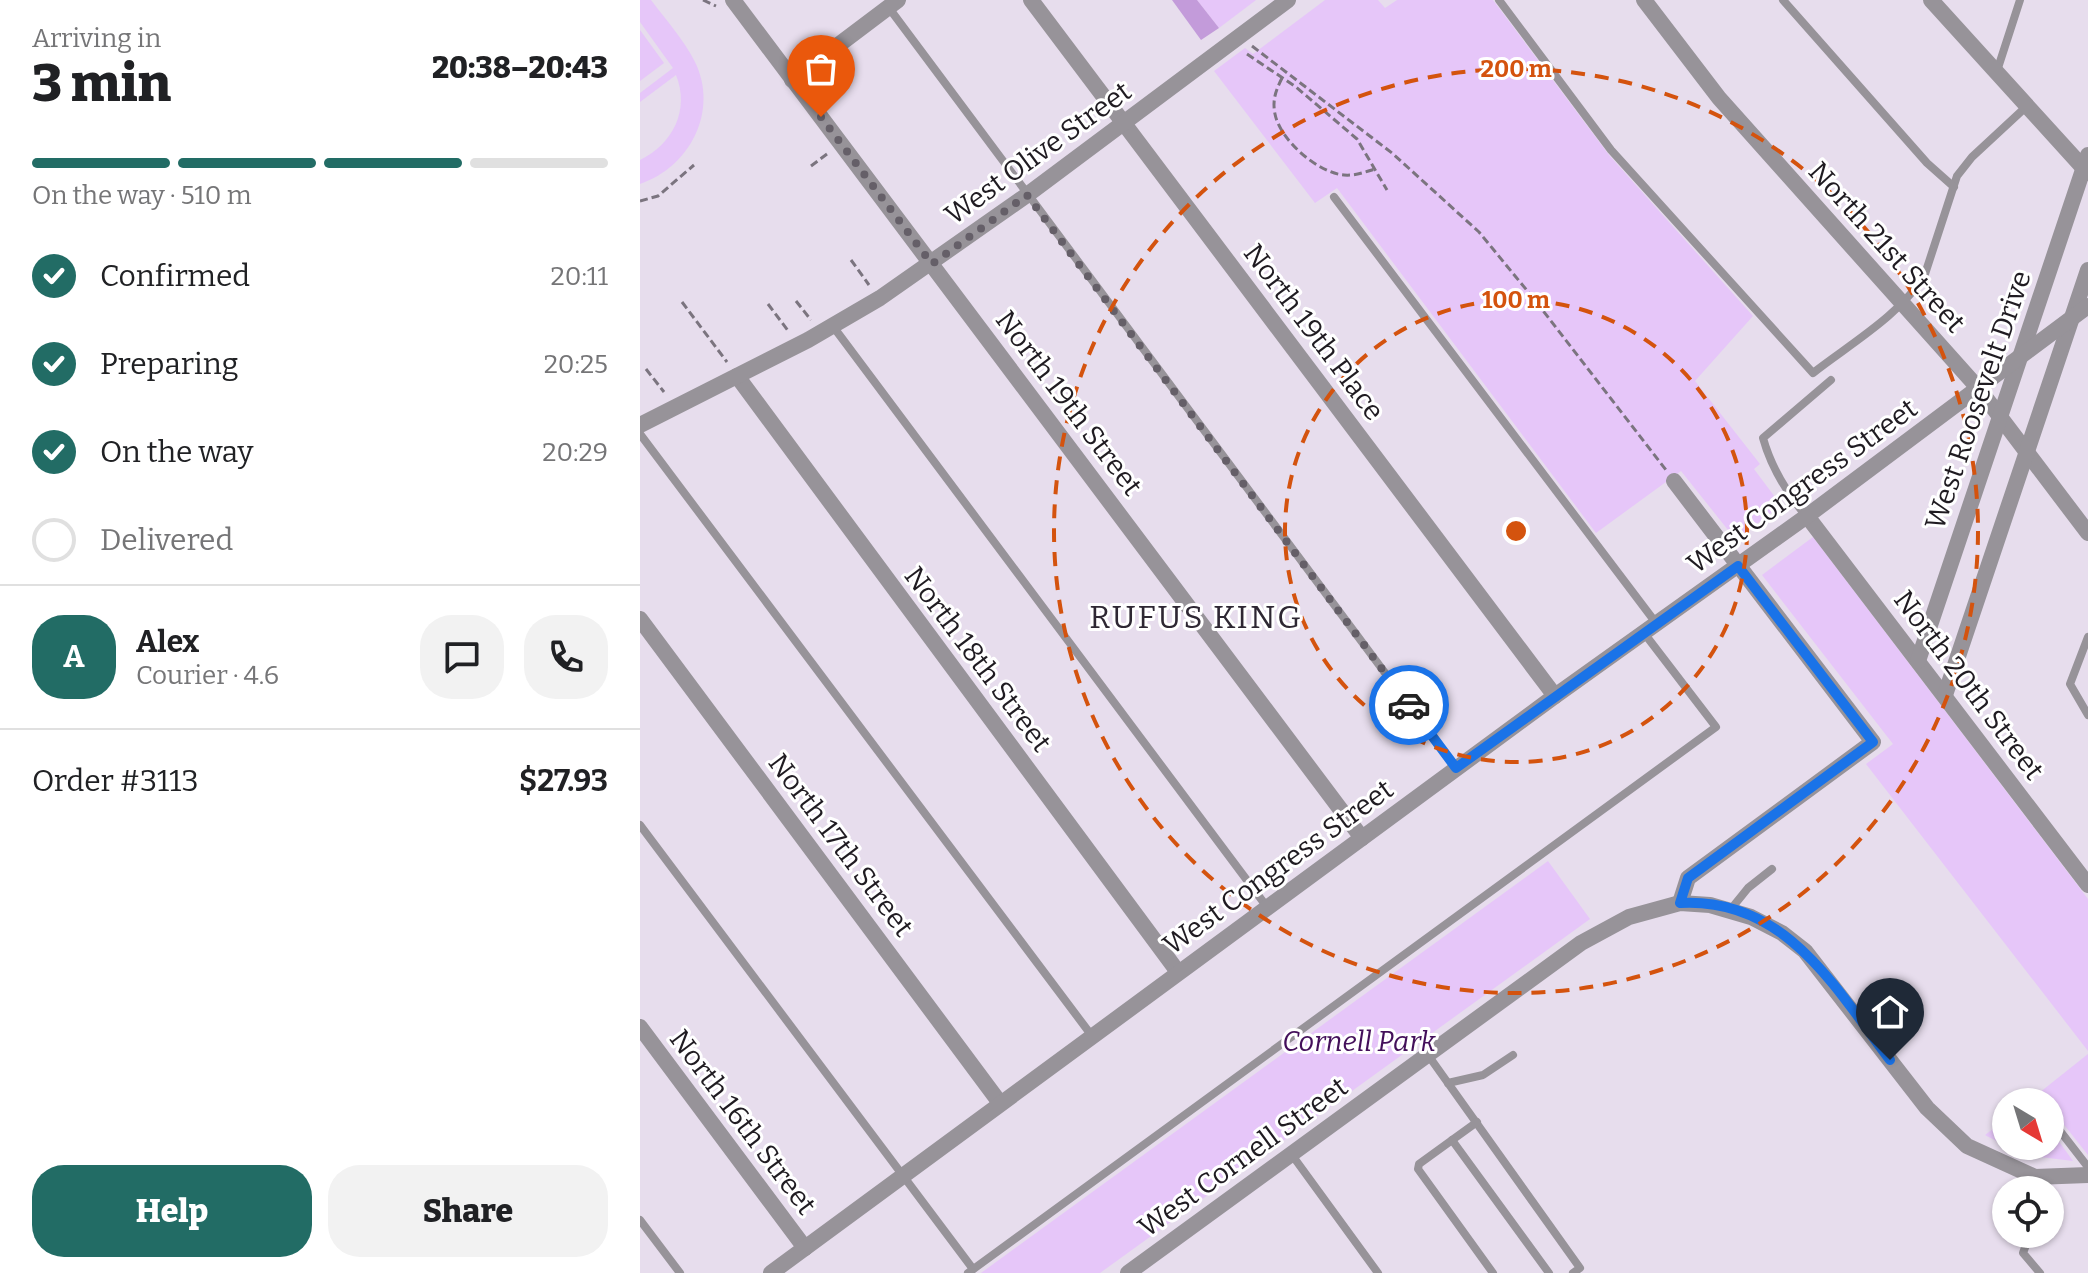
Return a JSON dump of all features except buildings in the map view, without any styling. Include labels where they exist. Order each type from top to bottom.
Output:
[{"type":"street","name":"North 19th Street","points":[[733,0],[1362,838]]},
{"type":"street","name":"North 19th Place","points":[[1031,0],[1555,696]]},
{"type":"street","name":"West Olive Street","points":[[640,425],[832,325],[932,264],[1288,0]]},
{"type":"street","name":"North 21st Street","points":[[1644,0],[1719,98],[1979,389],[2088,533]]},
{"type":"street","points":[[1931,0],[2027,106],[2087,165]]},
{"type":"street","points":[[792,80],[894,4]]},
{"type":"street","name":"West Roosevelt Drive","points":[[1918,661],[2087,165]]},
{"type":"street","points":[[1945,695],[2088,270]]},
{"type":"street","name":"West Congress Street","points":[[771,1273],[1456,768],[1807,516],[2088,306]]},
{"type":"street","name":"North 18th Street","points":[[737,376],[1178,972]]},
{"type":"street","points":[[1674,481],[1873,742],[1688,878],[1680,903]]},
{"type":"street","name":"North 20th Street","points":[[1807,516],[2088,885]]},
{"type":"street","name":"North 17th Street","points":[[640,619],[1000,1103]]},
{"type":"street","name":"West Cornell Street","points":[[1128,1273],[1594,935],[1629,917],[1680,903],[1731,909],[1782,933],[1805,951],[1927,1108],[1967,1146],[2023,1176]]},
{"type":"street","name":"North 16th Street","points":[[640,1027],[805,1248]]},
{"type":"street","name":"West Cornell Street","points":[[2064,1179],[2088,1175]]},
{"type":"lane","points":[[1499,0],[1611,150],[1813,373],[1903,302],[1925,274],[1964,166],[2027,106]]},
{"type":"lane","points":[[1783,0],[1927,163],[1954,187]]},
{"type":"lane","points":[[1997,71],[2020,0]]},
{"type":"lane","points":[[894,4],[1027,195],[1456,768]]},
{"type":"lane","points":[[640,825],[904,1174],[970,1271],[1716,727],[1650,628],[1334,197]]},
{"type":"lane","points":[[832,325],[1267,907]]},
{"type":"lane","points":[[1807,516],[1794,501],[1768,458],[1763,438],[1831,380]]},
{"type":"lane","points":[[640,434],[1092,1036]]},
{"type":"lane","points":[[2088,637],[2070,684],[2073,694],[2088,715]]},
{"type":"lane","points":[[1731,909],[1748,888],[1772,869]]},
{"type":"lane","points":[[1428,1055],[1580,1268],[1573,1273]]},
{"type":"lane","points":[[1448,1083],[1483,1075],[1513,1055]]},
{"type":"lane","points":[[1477,1122],[1419,1164],[1418,1169],[1493,1273]]},
{"type":"lane","points":[[2064,1136],[2088,1167]]},
{"type":"lane","points":[[1452,1140],[1549,1273]]},
{"type":"lane","points":[[1291,1154],[1378,1273]]},
{"type":"lane","points":[[640,1220],[680,1273]]},
{"type":"lane","points":[[2025,1248],[2023,1253],[2040,1273]]},
{"type":"path","points":[[703,0],[716,6]]},
{"type":"path","points":[[1242,34],[1254,49],[1392,153],[1479,232],[1544,311],[1674,481]]},
{"type":"path","points":[[1247,54],[1282,78],[1357,139],[1387,190]]},
{"type":"path","points":[[1282,78],[1275,93],[1275,115],[1279,125],[1301,152],[1313,163],[1337,174],[1358,175],[1375,169]]},
{"type":"path","points":[[811,166],[827,154]]},
{"type":"path","points":[[640,201],[658,196],[694,165]]},
{"type":"path","points":[[851,260],[869,285]]},
{"type":"path","points":[[796,301],[811,320]]},
{"type":"path","points":[[682,302],[727,362]]},
{"type":"path","points":[[768,304],[789,332]]},
{"type":"path","points":[[646,369],[664,392]]},
{"type":"green space","points":[[640,0],[651,0],[686,46],[702,81],[704,99],[701,118],[686,151],[658,176],[640,184],[640,160],[662,145],[670,135],[676,125],[681,101],[676,75],[640,102],[640,93],[673,68],[640,22]]},
{"type":"green space","points":[[1197,0],[1256,0],[1219,28]]},
{"type":"green space","points":[[1325,0],[1378,0],[1385,8],[1397,0],[1493,0],[1609,155],[1753,316],[1695,381],[1760,464],[1754,469],[1781,505],[1736,540],[1681,471],[1596,533],[1337,188],[1315,203],[1214,71],[1245,48],[1253,54]]},
{"type":"green space","points":[[640,30],[664,63],[640,81]]},
{"type":"green space","points":[[1813,537],[2088,899],[2088,1051],[1866,764],[1893,744],[1762,575]]},
{"type":"green space","name":"Cornell Park","points":[[1548,861],[1590,919],[1100,1273],[981,1273]]},
{"type":"green space","points":[[2088,1054],[2088,1155],[2064,1125],[2064,1088],[2045,1088]]},
{"type":"green space","points":[[2064,1148],[2073,1161],[2064,1160]]},
{"type":"shaded area","points":[[1172,0],[1197,0],[1219,28],[1201,40]]},
{"type":"way so far","points":[[821,117],[932,264],[1027,195],[1409,705]]},
{"type":"district","name":"RUFUS KING","points":[[1196,617]]},
{"type":"route","points":[[1409,705],[1456,768],[1738,566],[1873,742],[1688,878],[1680,903],[1731,909],[1792,939],[1817,964],[1890,1060]]}]
